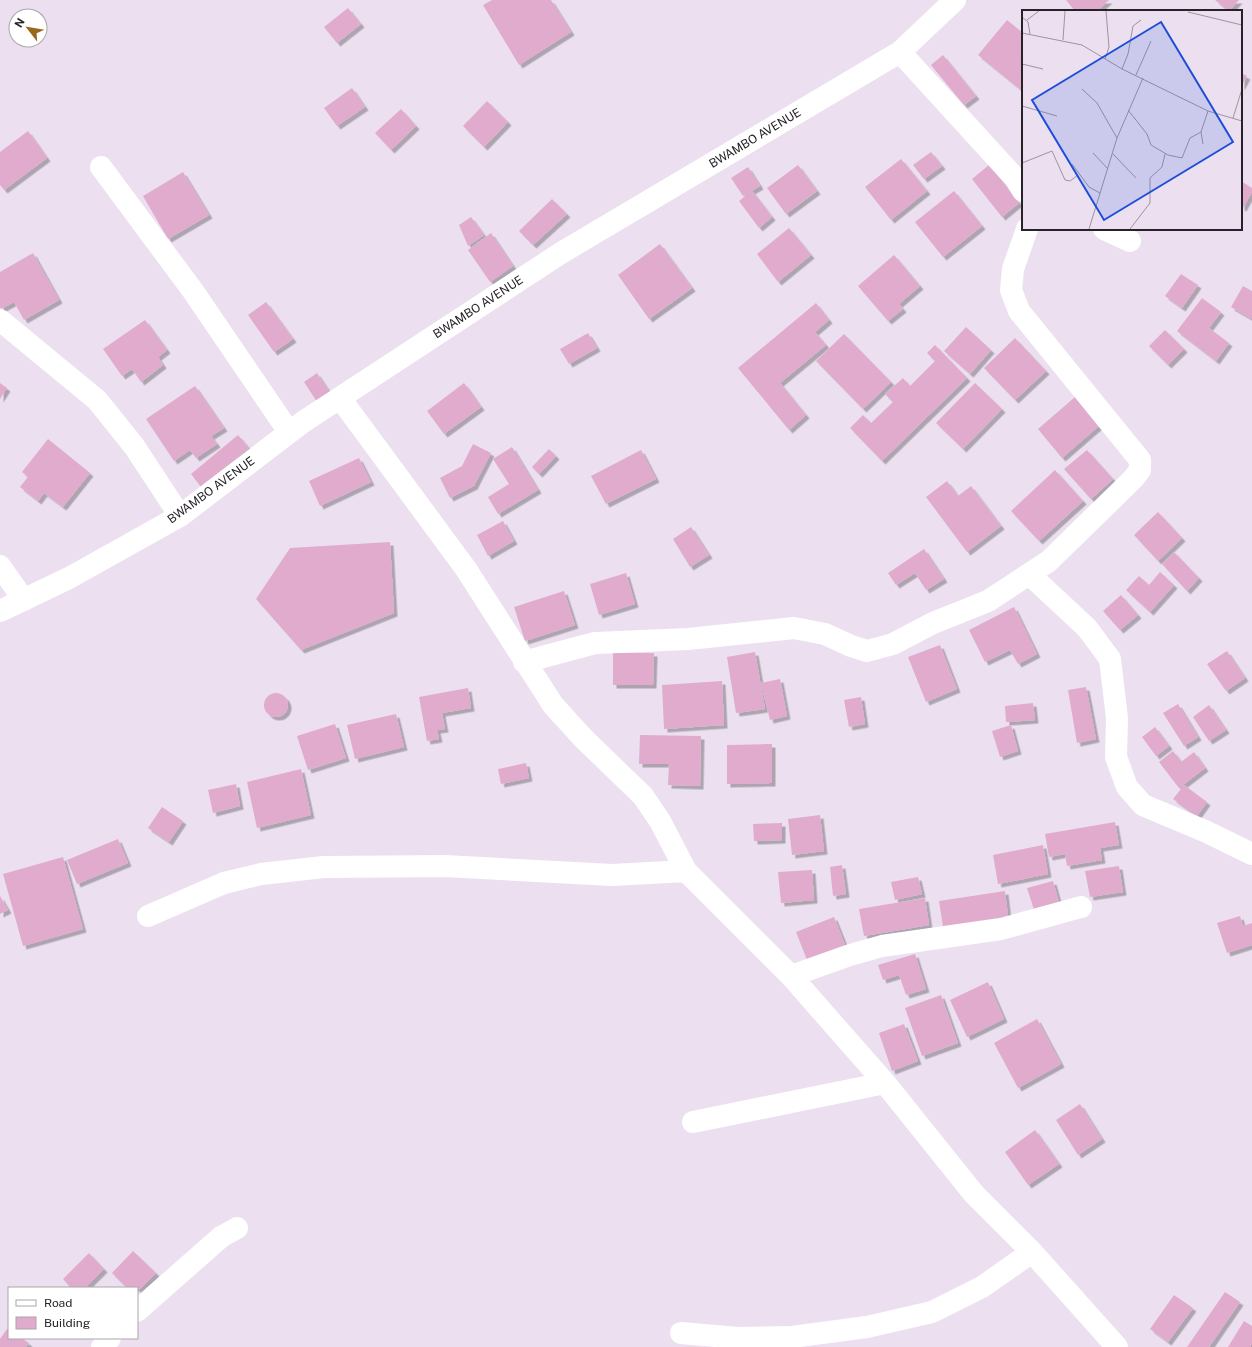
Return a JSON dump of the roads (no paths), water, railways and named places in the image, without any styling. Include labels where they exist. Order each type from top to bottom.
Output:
[{"type":"street","name":"BWAMBO AVENUE","points":[[0,611],[69,578],[180,516],[289,432],[561,253],[900,52],[955,0]]},
{"type":"street","points":[[900,52],[1015,178],[1022,189]]},
{"type":"street","points":[[101,167],[193,291],[289,432]]},
{"type":"street","points":[[524,662],[595,643],[688,639],[794,628],[825,634],[851,646],[867,651],[893,644],[933,623],[988,601],[1049,561],[1133,480],[1140,470],[1140,460],[1019,311],[1011,290],[1013,269],[1027,230]]},
{"type":"street","points":[[1106,230],[1130,241]]},
{"type":"street","points":[[0,320],[97,400],[134,446],[180,516]]},
{"type":"street","points":[[340,398],[466,569],[524,662],[553,705],[583,738],[643,796],[660,821],[686,871],[791,976],[885,1083],[974,1194],[1032,1252],[1117,1347]]},
{"type":"street","points":[[0,566],[24,600]]},
{"type":"street","points":[[1029,574],[1087,628],[1110,659],[1117,718],[1116,758],[1127,787],[1143,805],[1207,832],[1252,854]]},
{"type":"street","points":[[148,916],[224,883],[261,874],[324,867],[445,866],[612,875],[686,871]]},
{"type":"street","points":[[791,976],[850,955],[882,946],[1001,929],[1081,907]]},
{"type":"street","points":[[693,1122],[885,1083]]},
{"type":"street","points":[[138,1310],[221,1237],[238,1228]]},
{"type":"street","points":[[681,1333],[793,1342],[932,1312],[982,1287],[1032,1252]]},
{"type":"street","points":[[102,1347],[109,1339]]}]
